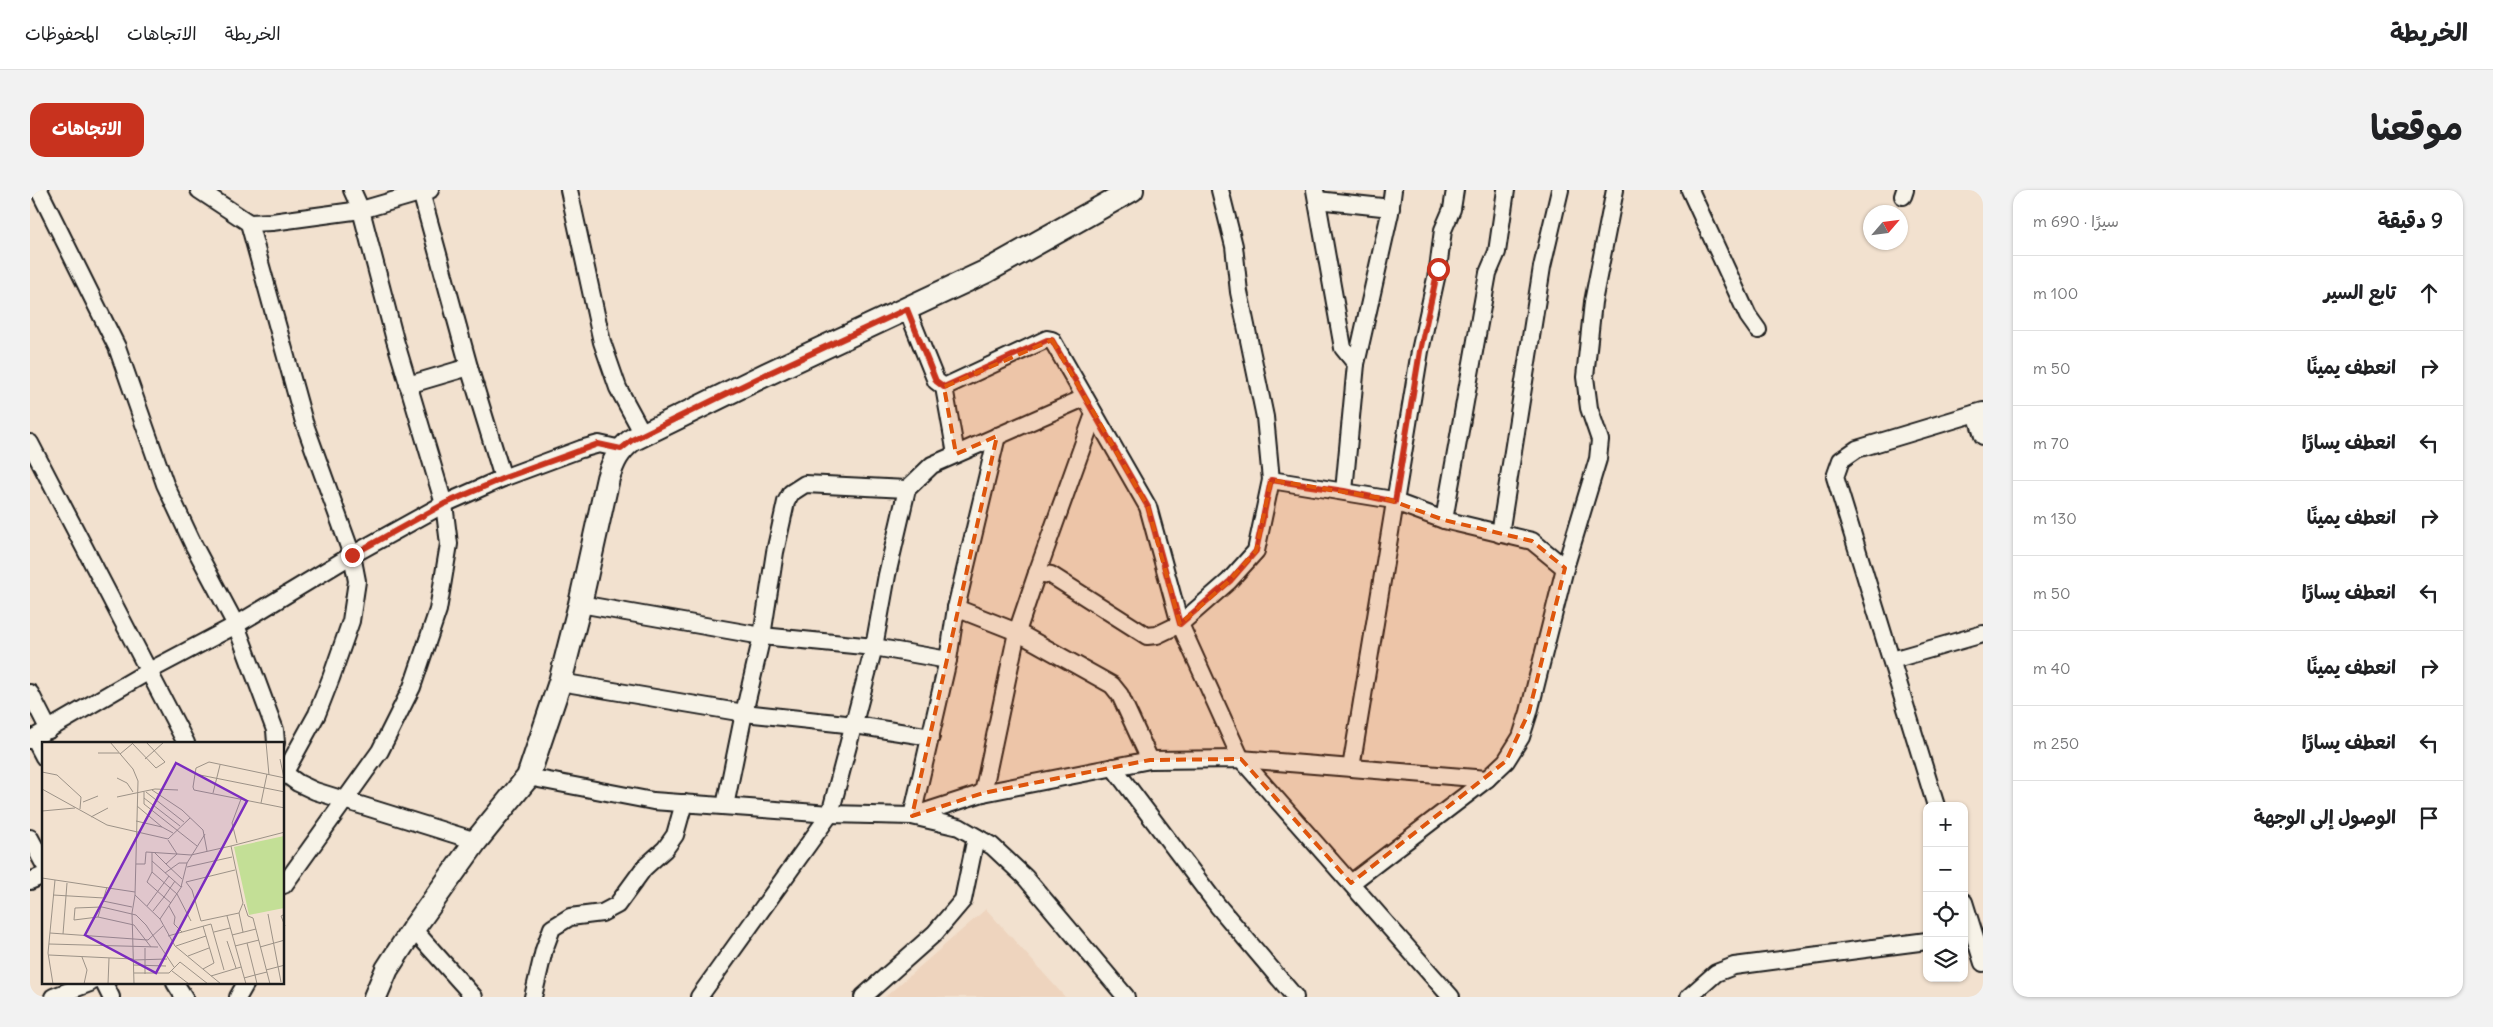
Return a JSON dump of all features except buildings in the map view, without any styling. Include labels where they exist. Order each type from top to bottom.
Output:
[{"type":"street","points":[[39,190],[117,347],[165,484],[194,546],[236,625],[275,730],[276,742]]},
{"type":"street","points":[[199,190],[249,222],[272,222],[361,210],[426,191],[469,368],[504,478]]},
{"type":"street","points":[[285,884],[380,750],[408,695],[438,610],[449,544],[444,504],[394,340],[361,210],[352,190]]},
{"type":"street","points":[[569,190],[602,342],[618,388],[644,434]]},
{"type":"street","points":[[375,997],[387,969],[413,929],[476,841],[528,778],[560,682],[580,604],[608,478],[613,462],[621,449],[644,434],[987,271],[1132,190]]},
{"type":"street","points":[[1037,573],[1051,575],[1147,636],[1157,635],[1180,624],[1230,581],[1256,551],[1271,480],[1266,417],[1239,292],[1234,246],[1220,190]]},
{"type":"street","points":[[1344,491],[1356,364],[1391,208],[1393,190]]},
{"type":"street","points":[[1351,768],[1443,230],[1452,209],[1454,190]]},
{"type":"street","points":[[1444,520],[1488,273],[1497,252],[1506,190]]},
{"type":"street","points":[[1500,534],[1542,267],[1560,190]]},
{"type":"street","points":[[1351,884],[1487,779],[1506,761],[1521,737],[1565,568],[1598,459],[1600,440],[1589,408],[1585,376],[1593,302],[1615,190]]},
{"type":"street","points":[[1690,190],[1748,316],[1758,330]]},
{"type":"street","points":[[1356,364],[1343,348],[1316,195],[1391,208]]},
{"type":"street","points":[[249,222],[304,422],[352,555],[356,581],[351,621],[316,714],[285,772]]},
{"type":"street","points":[[907,309],[936,381],[944,387],[956,454]]},
{"type":"street","points":[[944,387],[1049,339],[1052,340],[1148,507],[1180,624],[1241,759],[1451,997]]},
{"type":"street","points":[[408,385],[469,368]]},
{"type":"street","points":[[699,997],[830,814],[874,647],[887,575],[907,489],[932,465],[1084,398]]},
{"type":"street","points":[[1935,802],[1835,477],[1842,460],[1856,449],[1980,412],[1983,436]]},
{"type":"street","points":[[983,793],[1016,632],[1094,414]]},
{"type":"street","points":[[912,816],[948,660],[956,608],[997,436]]},
{"type":"street","points":[[30,443],[185,742]]},
{"type":"street","points":[[42,754],[32,739],[149,671],[236,625],[352,555],[444,504],[504,478],[598,444],[621,449]]},
{"type":"street","points":[[1271,480],[1344,491],[1395,502],[1444,520],[1532,541],[1565,568]]},
{"type":"street","points":[[725,806],[762,636],[775,552],[786,502],[791,493],[805,484],[907,489]]},
{"type":"street","points":[[580,604],[762,636],[874,647],[948,660]]},
{"type":"street","points":[[956,608],[1016,632],[1112,685],[1120,695],[1150,760]]},
{"type":"street","points":[[1892,660],[1983,634]]},
{"type":"street","points":[[560,682],[744,713],[855,725],[931,737]]},
{"type":"street","points":[[30,693],[49,730]]},
{"type":"street","points":[[912,816],[983,793],[1150,760],[1241,759],[1487,779]]},
{"type":"street","points":[[1113,767],[1218,906],[1295,997]]},
{"type":"street","points":[[285,775],[298,784],[315,791],[346,799],[476,841]]},
{"type":"street","points":[[528,778],[653,801],[830,814],[912,816],[959,828],[992,846],[1025,878],[1126,997]]},
{"type":"street","points":[[533,997],[544,950],[552,928],[570,917],[602,913],[616,905],[644,868],[665,849],[675,834],[684,804]]},
{"type":"street","points":[[863,997],[935,933],[962,900],[976,837]]},
{"type":"street","points":[[30,838],[42,860]]},
{"type":"street","points":[[30,881],[42,876]]},
{"type":"street","points":[[413,929],[474,997]]},
{"type":"street","points":[[1969,934],[1983,963]]},
{"type":"street","points":[[1688,997],[1716,973],[1734,966],[1923,942]]},
{"type":"street","points":[[53,997],[87,984]]},
{"type":"street","points":[[104,984],[111,997]]},
{"type":"street","points":[[176,984],[184,997]]},
{"type":"street","points":[[238,997],[245,984]]},
{"type":"highlighted area","points":[[1052,340],[1148,507],[1180,624],[1229,581],[1256,551],[1271,480],[1387,499],[1444,520],[1532,541],[1565,568],[1529,712],[1506,761],[1351,883],[1241,759],[1150,760],[983,793],[912,816],[997,436],[956,454],[944,387]]},
{"type":"shaded area","points":[[986,909],[1065,997],[885,997]]},
{"type":"route","points":[[352,555],[444,504],[504,478],[598,444],[610,445],[621,449],[632,440],[767,374],[907,309],[936,381],[944,387],[1049,339],[1052,340],[1148,507],[1180,624],[1230,581],[1256,551],[1271,480],[1344,491],[1395,502],[1420,351],[1438,269]]}]
